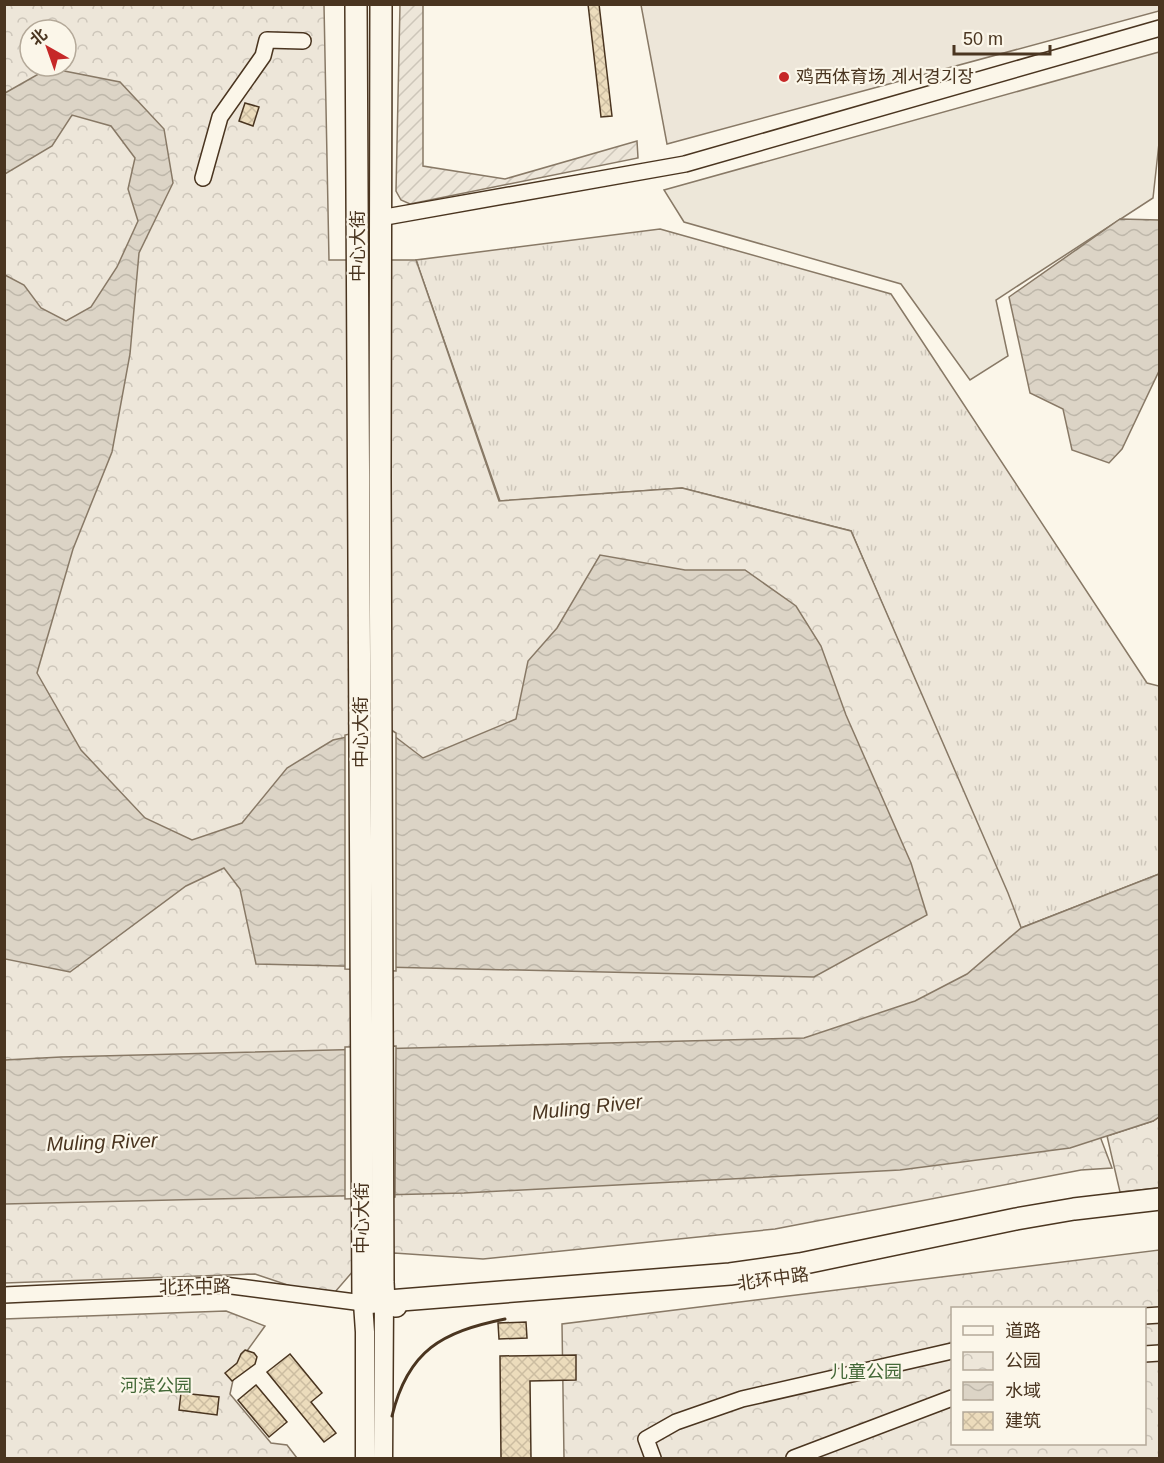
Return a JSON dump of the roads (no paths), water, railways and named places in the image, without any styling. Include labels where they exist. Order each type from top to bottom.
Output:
[{"type":"highway","name":"中心大街","points":[[356,4],[370,478],[373,1293]]},
{"type":"highway","name":"中心大街","points":[[370,478],[380,218],[381,4]]},
{"type":"highway","name":"北环中路","points":[[373,1293],[753,1270],[800,1264],[1016,1219],[1074,1209],[1160,1199]]},
{"type":"highway","name":"北环中路","points":[[373,1293],[420,1314],[741,1284],[813,1274],[1004,1234],[1160,1212]]},
{"type":"main road","name":"中心大街","points":[[373,1293],[385,1457]]},
{"type":"main road","name":"中心大街","points":[[365,1458],[365,1332],[373,1293]]},
{"type":"street","points":[[380,218],[685,164],[1160,28]]},
{"type":"street","points":[[203,178],[220,117],[263,56],[267,40],[303,41]]},
{"type":"street","name":"北环中路","points":[[4,1295],[224,1285],[373,1293]]},
{"type":"street","points":[[653,1458],[646,1439],[676,1422],[742,1399],[951,1352]]},
{"type":"street","points":[[794,1458],[823,1453],[951,1398]]},
{"type":"water","points":[[78,74],[120,82],[164,129],[173,183],[139,253],[130,354],[112,452],[73,549],[37,673],[81,750],[145,818],[192,840],[242,823],[287,768],[333,740],[385,729],[423,758],[516,719],[528,661],[557,628],[600,555],[685,570],[745,570],[796,606],[821,646],[846,715],[911,863],[927,915],[814,977],[256,964],[240,889],[224,868],[186,886],[70,972],[5,959],[5,275],[24,285],[41,308],[66,321],[91,307],[117,267],[138,221],[128,189],[135,158],[111,126],[72,115],[52,146],[5,174],[5,93],[31,78],[78,78]]},
{"type":"water","points":[[1120,219],[1159,220],[1159,371],[1122,449],[1109,463],[1072,450],[1063,409],[1030,393],[1009,297]]},
{"type":"water","name":"Muling River","points":[[1159,874],[1159,1117],[1153,1121],[1070,1148],[900,1170],[464,1193],[5,1204],[5,1060],[804,1038],[915,1001],[967,974],[1021,928]]},
{"type":"place","name":"鸡西体育场 계서경기장","points":[[784,77]]},
{"type":"park label","name":"儿童公园","points":[[866,1372]]},
{"type":"park label","name":"河滨公园","points":[[156,1386]]}]
